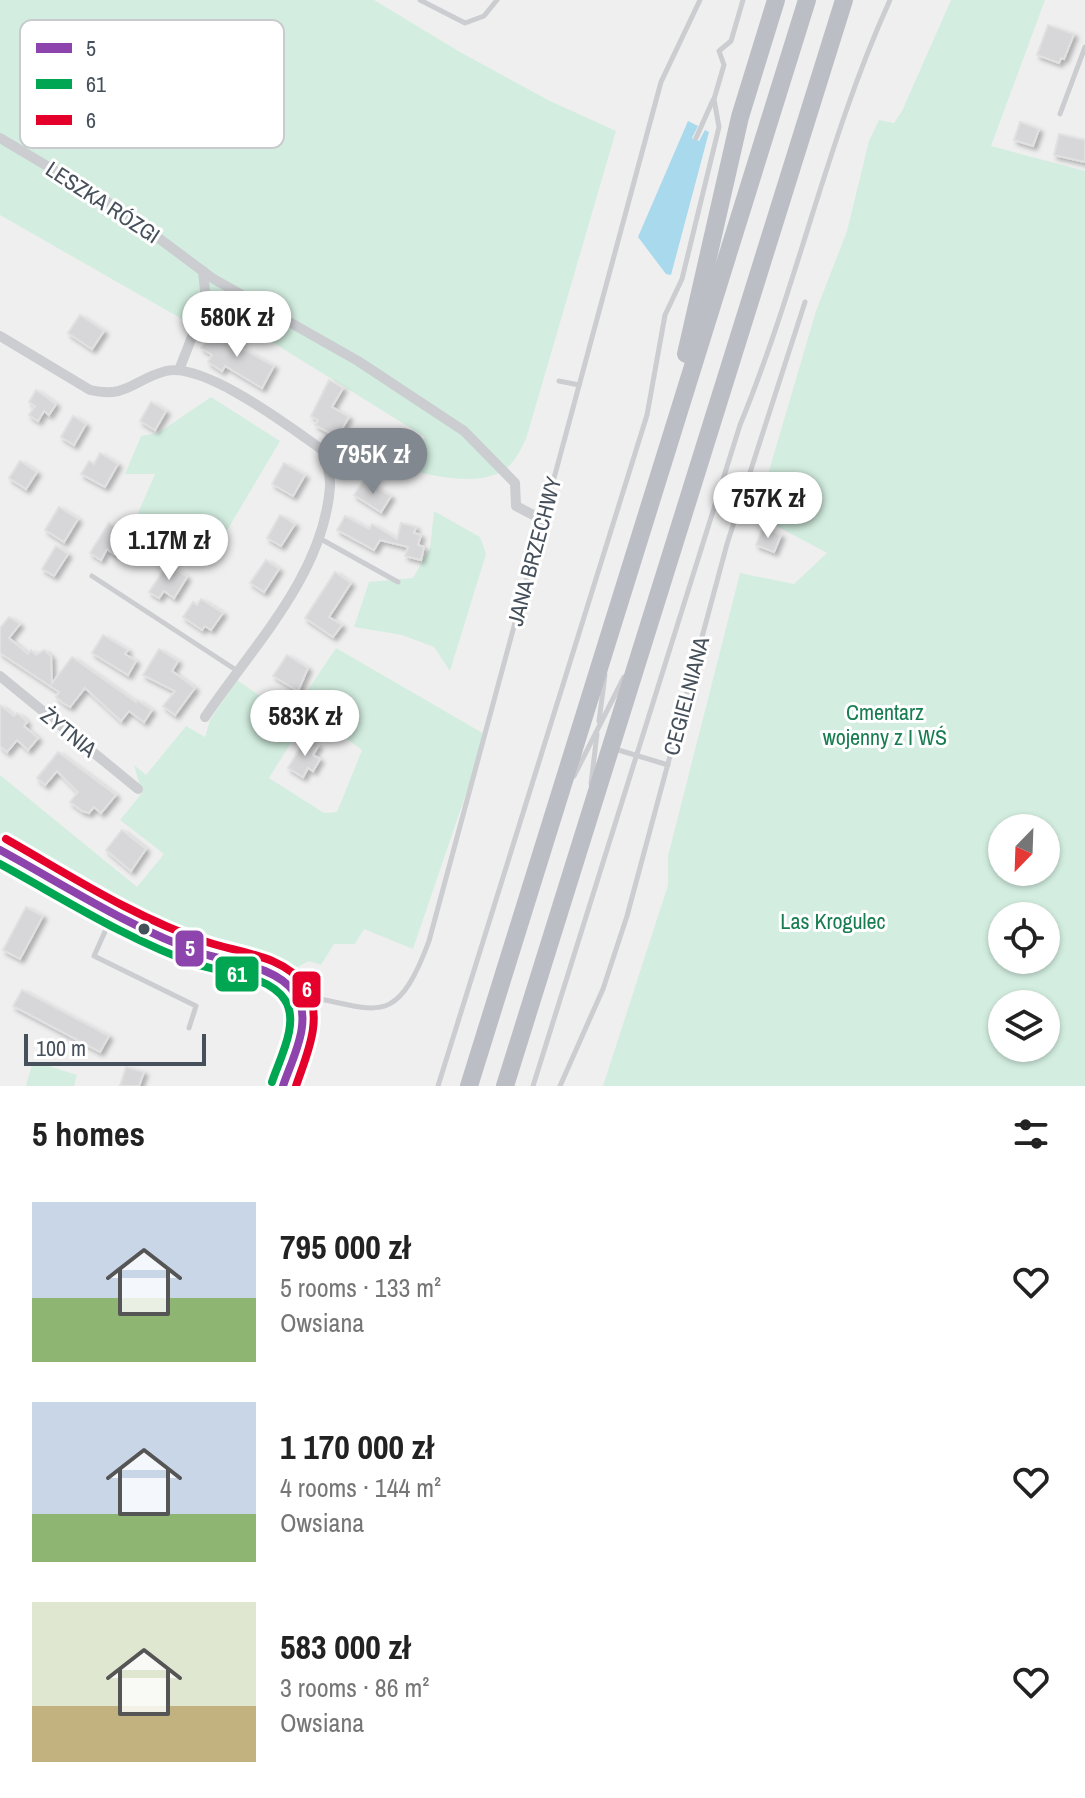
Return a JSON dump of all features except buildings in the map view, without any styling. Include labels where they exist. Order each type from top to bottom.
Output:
[{"type":"highway","points":[[667,450],[721,190],[776,0]]},
{"type":"highway","points":[[469,1086],[807,0]]},
{"type":"highway","points":[[505,1086],[844,0]]},
{"type":"street","name":"LESZKA RÓZGI","points":[[0,138],[121,210],[203,271],[358,361],[464,431],[515,483],[516,506],[543,520]]},
{"type":"street","points":[[179,370],[206,301],[203,271]]},
{"type":"street","points":[[0,336],[90,390],[104,394],[117,394],[164,371],[194,373],[245,399],[324,451],[330,486],[318,537],[282,609],[205,717]]},
{"type":"street","name":"ŻYTNIA","points":[[0,676],[138,789]]},
{"type":"street","points":[[0,850],[187,948],[276,977],[296,994],[302,1016],[283,1086]]},
{"type":"lane","points":[[420,0],[465,23],[484,16],[497,0]]},
{"type":"lane","name":"JANA BRZECHWY","points":[[296,994],[351,1009],[377,1010],[398,998],[415,979],[429,941],[661,82],[700,0]]},
{"type":"lane","points":[[696,138],[714,99],[724,65],[719,51],[731,41],[743,0]]},
{"type":"lane","points":[[533,1086],[740,425],[773,345],[787,293],[890,0]]},
{"type":"lane","points":[[1060,114],[1085,47]]},
{"type":"lane","points":[[438,1086],[647,415],[662,325],[682,279],[719,127],[714,99]]},
{"type":"lane","name":"CEGIELNIANA","points":[[560,1086],[603,989],[627,916],[727,544],[805,302]]},
{"type":"lane","points":[[559,381],[579,385]]},
{"type":"lane","points":[[318,537],[398,582]]},
{"type":"lane","points":[[92,576],[236,670]]},
{"type":"lane","points":[[585,830],[612,626]]},
{"type":"lane","points":[[552,819],[645,636]]},
{"type":"lane","points":[[610,748],[668,765]]},
{"type":"lane","points":[[114,911],[94,956],[196,1006],[189,1028]]},
{"type":"green space","points":[[0,0],[374,0],[550,101],[616,131],[526,439],[511,464],[482,478],[442,477],[406,469],[425,437],[206,301],[187,322],[0,215]]},
{"type":"green space","name":"Las Krogulec","points":[[951,0],[1045,0],[991,146],[1085,171],[1085,1086],[603,1086],[668,885],[668,856],[740,573],[794,584],[827,553],[756,515],[816,311],[847,231],[869,141],[879,120],[894,123]]},
{"type":"green space","points":[[211,397],[280,441],[209,561],[138,513],[155,474],[125,474],[141,436],[158,433]]},
{"type":"green space","points":[[434,511],[480,537],[486,554],[450,671],[434,647],[402,635],[354,627],[369,582],[413,578],[430,548]]},
{"type":"green space","points":[[336,648],[486,735],[413,949],[364,929],[355,944],[334,944],[321,965],[309,961],[294,969],[185,937],[0,837],[0,775],[137,887],[164,854],[120,820],[142,793],[134,765],[146,775],[186,726],[205,737],[210,720],[237,680],[302,725],[269,778],[324,813],[337,812],[362,750],[299,703]]},
{"type":"green space","points":[[33,1061],[77,1075],[74,1086],[26,1086]]},
{"type":"water","points":[[688,121],[698,126],[692,138],[699,141],[705,130],[709,132],[671,275],[666,274],[638,237]]},
{"type":"transit line","name":"6","points":[[6,839],[154,921],[207,942],[273,961],[296,976],[311,998],[314,1023],[296,1086]]},
{"type":"transit line","name":"5","points":[[0,850],[149,931],[201,953],[264,971],[286,984],[300,1004],[302,1027],[283,1086]]},
{"type":"transit line","name":"61","points":[[0,864],[145,943],[196,964],[256,980],[277,991],[285,1000],[290,1019],[287,1041],[272,1082]]},
{"type":"park label","name":"Cmentarz wojenny z I WŚ","points":[[885,724]]}]
